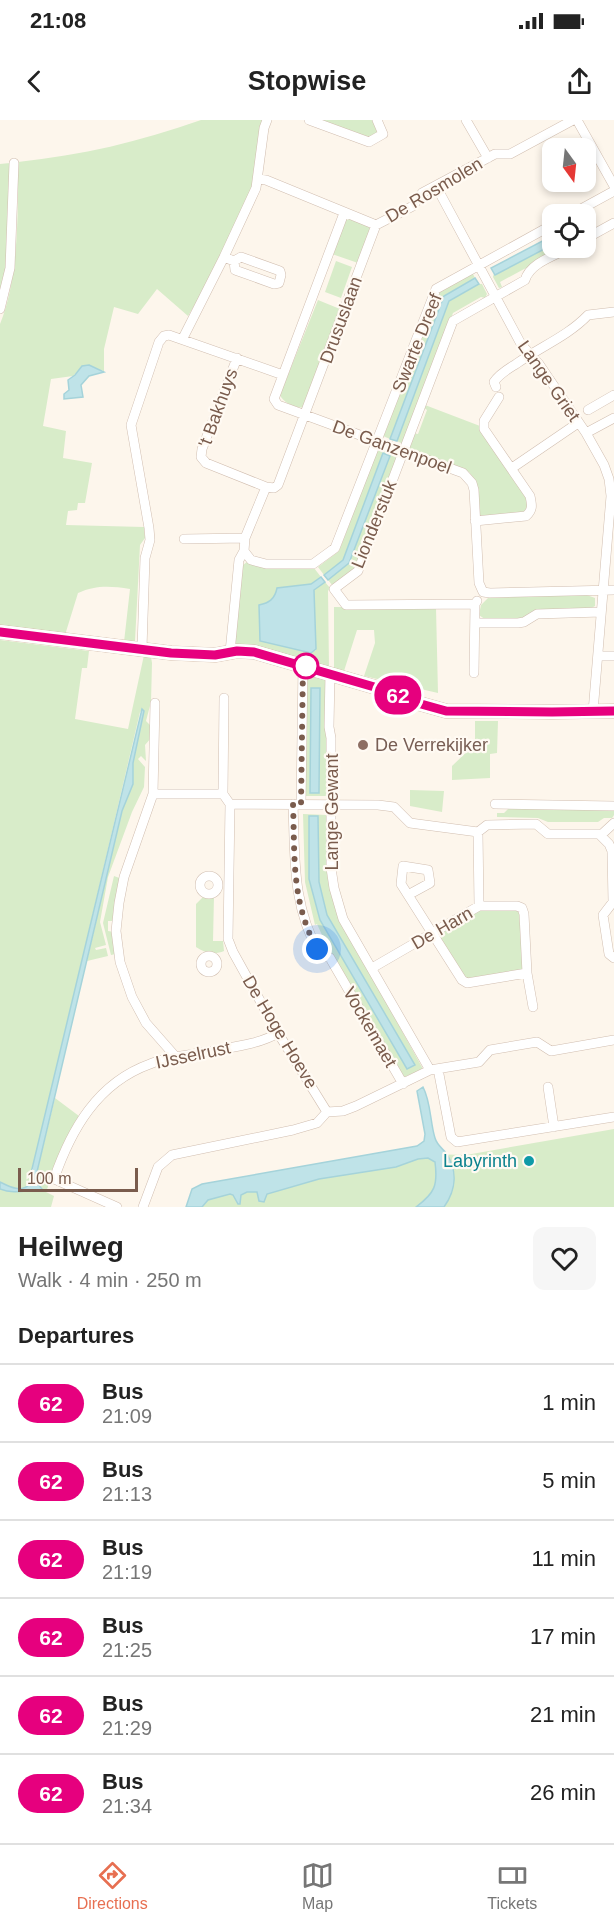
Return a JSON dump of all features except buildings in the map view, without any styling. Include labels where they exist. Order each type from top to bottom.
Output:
[{"type":"street","points":[[183,338],[225,257],[256,188],[267,120]]},
{"type":"street","points":[[309,120],[369,142],[383,134],[377,120]]},
{"type":"street","points":[[466,120],[488,158]]},
{"type":"street","points":[[575,120],[614,186]]},
{"type":"street","name":"De Rosmolen","points":[[258,179],[266,180],[376,225],[413,206],[422,193],[495,154],[510,154],[575,120]]},
{"type":"street","points":[[0,309],[10,268],[14,163]]},
{"type":"street","name":"Lange Griet","points":[[436,186],[521,344],[586,434],[604,465],[610,487],[593,712]]},
{"type":"street","points":[[590,204],[614,191]]},
{"type":"street","name":"Drususlaan","points":[[283,375],[344,213]]},
{"type":"street","points":[[596,233],[614,223]]},
{"type":"street","name":"Drususlaan","points":[[266,487],[274,488],[278,485],[376,225]]},
{"type":"street","name":"Swarte Dreef","points":[[244,551],[251,560],[266,564],[314,564],[335,548],[436,289],[542,231]]},
{"type":"street","points":[[225,257],[234,261]]},
{"type":"street","points":[[241,257],[280,271],[281,279],[279,283],[274,284],[235,270],[234,261],[241,257]]},
{"type":"street","name":"Lionderstuk","points":[[475,604],[346,605],[334,589],[358,571],[453,321],[525,280],[533,267],[550,258]]},
{"type":"street","points":[[496,387],[494,382],[498,376],[577,326],[588,315],[614,312]]},
{"type":"street","points":[[142,648],[145,558],[150,540],[131,425],[159,342],[164,336],[169,335],[183,338],[283,375]]},
{"type":"street","name":"'t Bakhuys","points":[[237,358],[201,449],[201,457],[206,463],[266,487]]},
{"type":"street","name":"De Ganzenpoel","points":[[283,375],[274,399],[278,405],[463,473],[472,483],[474,490],[479,583],[483,591]]},
{"type":"street","points":[[475,521],[526,516],[531,512],[530,496],[512,468],[485,434],[484,421],[499,397]]},
{"type":"street","points":[[588,410],[611,397],[614,409]]},
{"type":"street","points":[[586,434],[614,417]]},
{"type":"street","points":[[512,468],[578,423]]},
{"type":"street","points":[[230,652],[239,560],[244,551],[245,538],[266,487]]},
{"type":"street","points":[[184,538],[245,538]]},
{"type":"street","points":[[474,673],[475,604],[483,591],[490,593],[614,590]]},
{"type":"street","points":[[476,622],[524,622],[537,614],[601,612]]},
{"type":"street","points":[[0,632],[171,653],[215,655],[230,652],[254,652],[303,665],[446,711],[614,711]]},
{"type":"street","points":[[598,656],[614,656]]},
{"type":"street","name":"Vockemaet","points":[[303,665],[296,887],[307,929],[320,954],[330,958],[404,1084]]},
{"type":"street","name":"Lange Gewant","points":[[330,674],[331,868],[337,902],[372,968],[434,1070],[451,1137],[457,1142],[614,1117]]},
{"type":"street","points":[[224,698],[223,794],[230,804],[330,804],[394,807],[410,823],[478,832],[487,825],[536,824],[548,834],[601,835],[614,823]]},
{"type":"street","points":[[155,703],[153,794],[124,877],[116,931],[120,962],[132,998],[146,1023],[175,1056]]},
{"type":"street","points":[[153,794],[223,794]]},
{"type":"street","name":"De Hoge Hoeve","points":[[230,804],[228,939],[278,1033],[327,1112]]},
{"type":"street","points":[[495,804],[614,806]]},
{"type":"street","name":"De Harn","points":[[372,968],[479,906],[478,832]]},
{"type":"street","points":[[601,835],[612,851],[613,902],[603,915],[609,954],[614,958]]},
{"type":"street","points":[[218,885],[228,884]]},
{"type":"street","points":[[408,895],[466,983],[527,974]]},
{"type":"street","points":[[479,906],[512,905],[522,908],[527,974],[533,1007]]},
{"type":"street","points":[[217,961],[233,952]]},
{"type":"street","name":"IJsselrust","points":[[117,1207],[54,1179],[69,1140],[83,1116],[101,1094],[128,1073],[150,1063],[175,1056],[247,1044],[278,1033]]},
{"type":"street","points":[[143,1207],[158,1167],[172,1155],[317,1123],[327,1112],[343,1111],[434,1070],[479,1062],[490,1050],[537,1042],[551,1051],[612,1040]]},
{"type":"street","points":[[548,1087],[554,1127]]},
{"type":"green space","points":[[201,120],[264,120],[255,183],[209,281],[188,316],[157,289],[138,314],[114,307],[104,349],[104,372],[102,370],[79,370],[73,376],[51,379],[43,426],[66,431],[63,458],[92,463],[85,503],[78,503],[77,510],[68,511],[66,525],[144,527],[145,538],[140,545],[135,641],[124,642],[130,589],[116,587],[97,587],[78,593],[65,635],[0,627],[0,324],[11,286],[14,265],[18,162],[110,147]]},
{"type":"green space","points":[[318,120],[373,120],[379,133],[367,139]]},
{"type":"green space","points":[[10,163],[6,265],[0,300],[0,164]]},
{"type":"green space","points":[[351,219],[371,227],[358,263],[332,254],[346,220]]},
{"type":"green space","points":[[542,250],[542,258],[544,258],[500,282],[502,287],[499,288],[493,277],[494,273],[495,275]]},
{"type":"green space","points":[[336,261],[352,267],[341,298],[325,292]]},
{"type":"green space","points":[[472,272],[475,278],[444,296],[390,439],[383,436],[437,292]]},
{"type":"green space","points":[[482,284],[487,294],[485,298],[481,297],[453,313],[403,444],[397,441],[449,301]]},
{"type":"green space","points":[[318,300],[340,309],[305,407],[298,407],[287,403],[280,395]]},
{"type":"green space","points":[[425,405],[480,426],[528,499],[528,509],[523,513],[478,517],[473,478],[469,472],[407,448],[412,433],[418,434],[427,410],[424,408]]},
{"type":"green space","points":[[382,449],[394,454],[398,459],[356,569],[333,586],[328,580],[349,563],[383,453],[343,560],[324,575],[318,567],[339,551],[377,451]]},
{"type":"green space","points":[[247,562],[314,568],[321,577],[312,584],[277,588],[275,596],[267,603],[311,653],[316,650],[314,590],[325,582],[330,588],[328,591],[329,668],[234,647],[243,565]]},
{"type":"green space","points":[[584,594],[595,598],[595,606],[588,610],[523,620],[486,620],[479,615],[481,605],[488,598]]},
{"type":"green space","points":[[334,607],[436,608],[438,693],[364,676],[375,643],[374,630],[357,630],[344,671],[334,668]]},
{"type":"green space","points":[[0,640],[89,651],[87,668],[82,668],[75,719],[128,729],[144,655],[151,657],[152,663],[151,702],[146,721],[152,727],[151,738],[145,745],[146,761],[141,756],[138,759],[145,767],[144,787],[132,812],[108,877],[100,922],[106,945],[95,948],[96,950],[106,948],[108,956],[87,961],[122,811],[133,784],[133,763],[143,710],[140,712],[29,1186],[42,1191],[43,1189],[37,1183],[36,1176],[55,1098],[79,1116],[63,1145],[46,1192],[54,1196],[51,1207],[0,1207]]},
{"type":"green space","points":[[307,675],[324,678],[326,681],[327,796],[304,796]],"holes":[[[311,688],[320,688],[319,793],[311,793]]]},
{"type":"green space","points":[[475,721],[498,721],[497,753],[490,754],[490,778],[452,780],[452,766],[475,744]]},
{"type":"green space","points":[[410,790],[444,791],[442,812],[410,806]]},
{"type":"green space","points":[[509,808],[609,809],[614,811],[614,815],[612,818],[604,818],[598,822],[548,822],[538,818],[497,817],[497,813],[504,813]]},
{"type":"green space","points":[[303,814],[327,815],[327,869],[335,906],[341,921],[423,1069],[404,1077],[326,944],[317,924],[315,925],[305,882]],"holes":[[[309,816],[318,816],[319,882],[327,915],[415,1065],[407,1069],[320,920],[309,879]]]},
{"type":"green space","points":[[114,876],[122,879],[114,921],[108,921],[108,931],[114,932],[116,954],[111,955],[103,923]]},
{"type":"green space","points":[[214,896],[213,941],[223,941],[224,951],[213,953],[196,947],[196,904],[203,897]]},
{"type":"green space","points":[[480,909],[519,910],[523,970],[469,980],[465,978],[440,940],[442,933]]},
{"type":"green space","points":[[614,1129],[614,1207],[192,1207],[195,1198],[429,1154],[466,1155]]},
{"type":"water","points":[[542,241],[542,250],[495,275],[491,268]]},
{"type":"water","points":[[475,278],[479,284],[449,301],[397,441],[390,439],[444,296]]},
{"type":"water","points":[[89,365],[104,372],[89,376],[81,385],[83,397],[64,399],[64,394],[69,390],[68,380],[82,366]]},
{"type":"water","points":[[383,453],[390,456],[349,563],[328,580],[324,575],[343,560]]},
{"type":"water","points":[[321,577],[325,582],[314,590],[316,649],[311,653],[260,641],[259,605],[271,600],[277,588],[311,584]]},
{"type":"water","points":[[311,688],[320,688],[319,793],[310,793]]},
{"type":"water","points":[[142,709],[144,711],[133,763],[133,784],[122,811],[36,1176],[37,1183],[43,1190],[6,1191],[0,1189],[0,1182],[19,1189],[30,1184]]},
{"type":"water","points":[[309,816],[318,816],[319,882],[327,915],[415,1065],[407,1069],[320,920],[309,879]]},
{"type":"water","points":[[423,1087],[428,1099],[435,1138],[450,1160],[454,1174],[451,1194],[444,1207],[416,1207],[434,1188],[435,1162],[428,1158],[396,1167],[319,1179],[267,1194],[264,1202],[259,1201],[257,1192],[247,1192],[241,1195],[240,1204],[230,1194],[208,1200],[202,1207],[186,1207],[192,1189],[202,1184],[417,1146],[424,1141],[425,1134],[417,1091]]},
{"type":"bus line","name":"62","points":[[0,632],[171,653],[220,655],[237,651],[254,652],[395,693],[446,711],[614,711]]},
{"type":"place","name":"De Verrekijker","points":[[363,745]]},
{"type":"place","name":"Labyrinth","points":[[529,1161]]},
{"type":"route","points":[[306,666],[303,665],[301,804],[293,804],[295,866],[296,887],[302,915],[317,949]]}]
